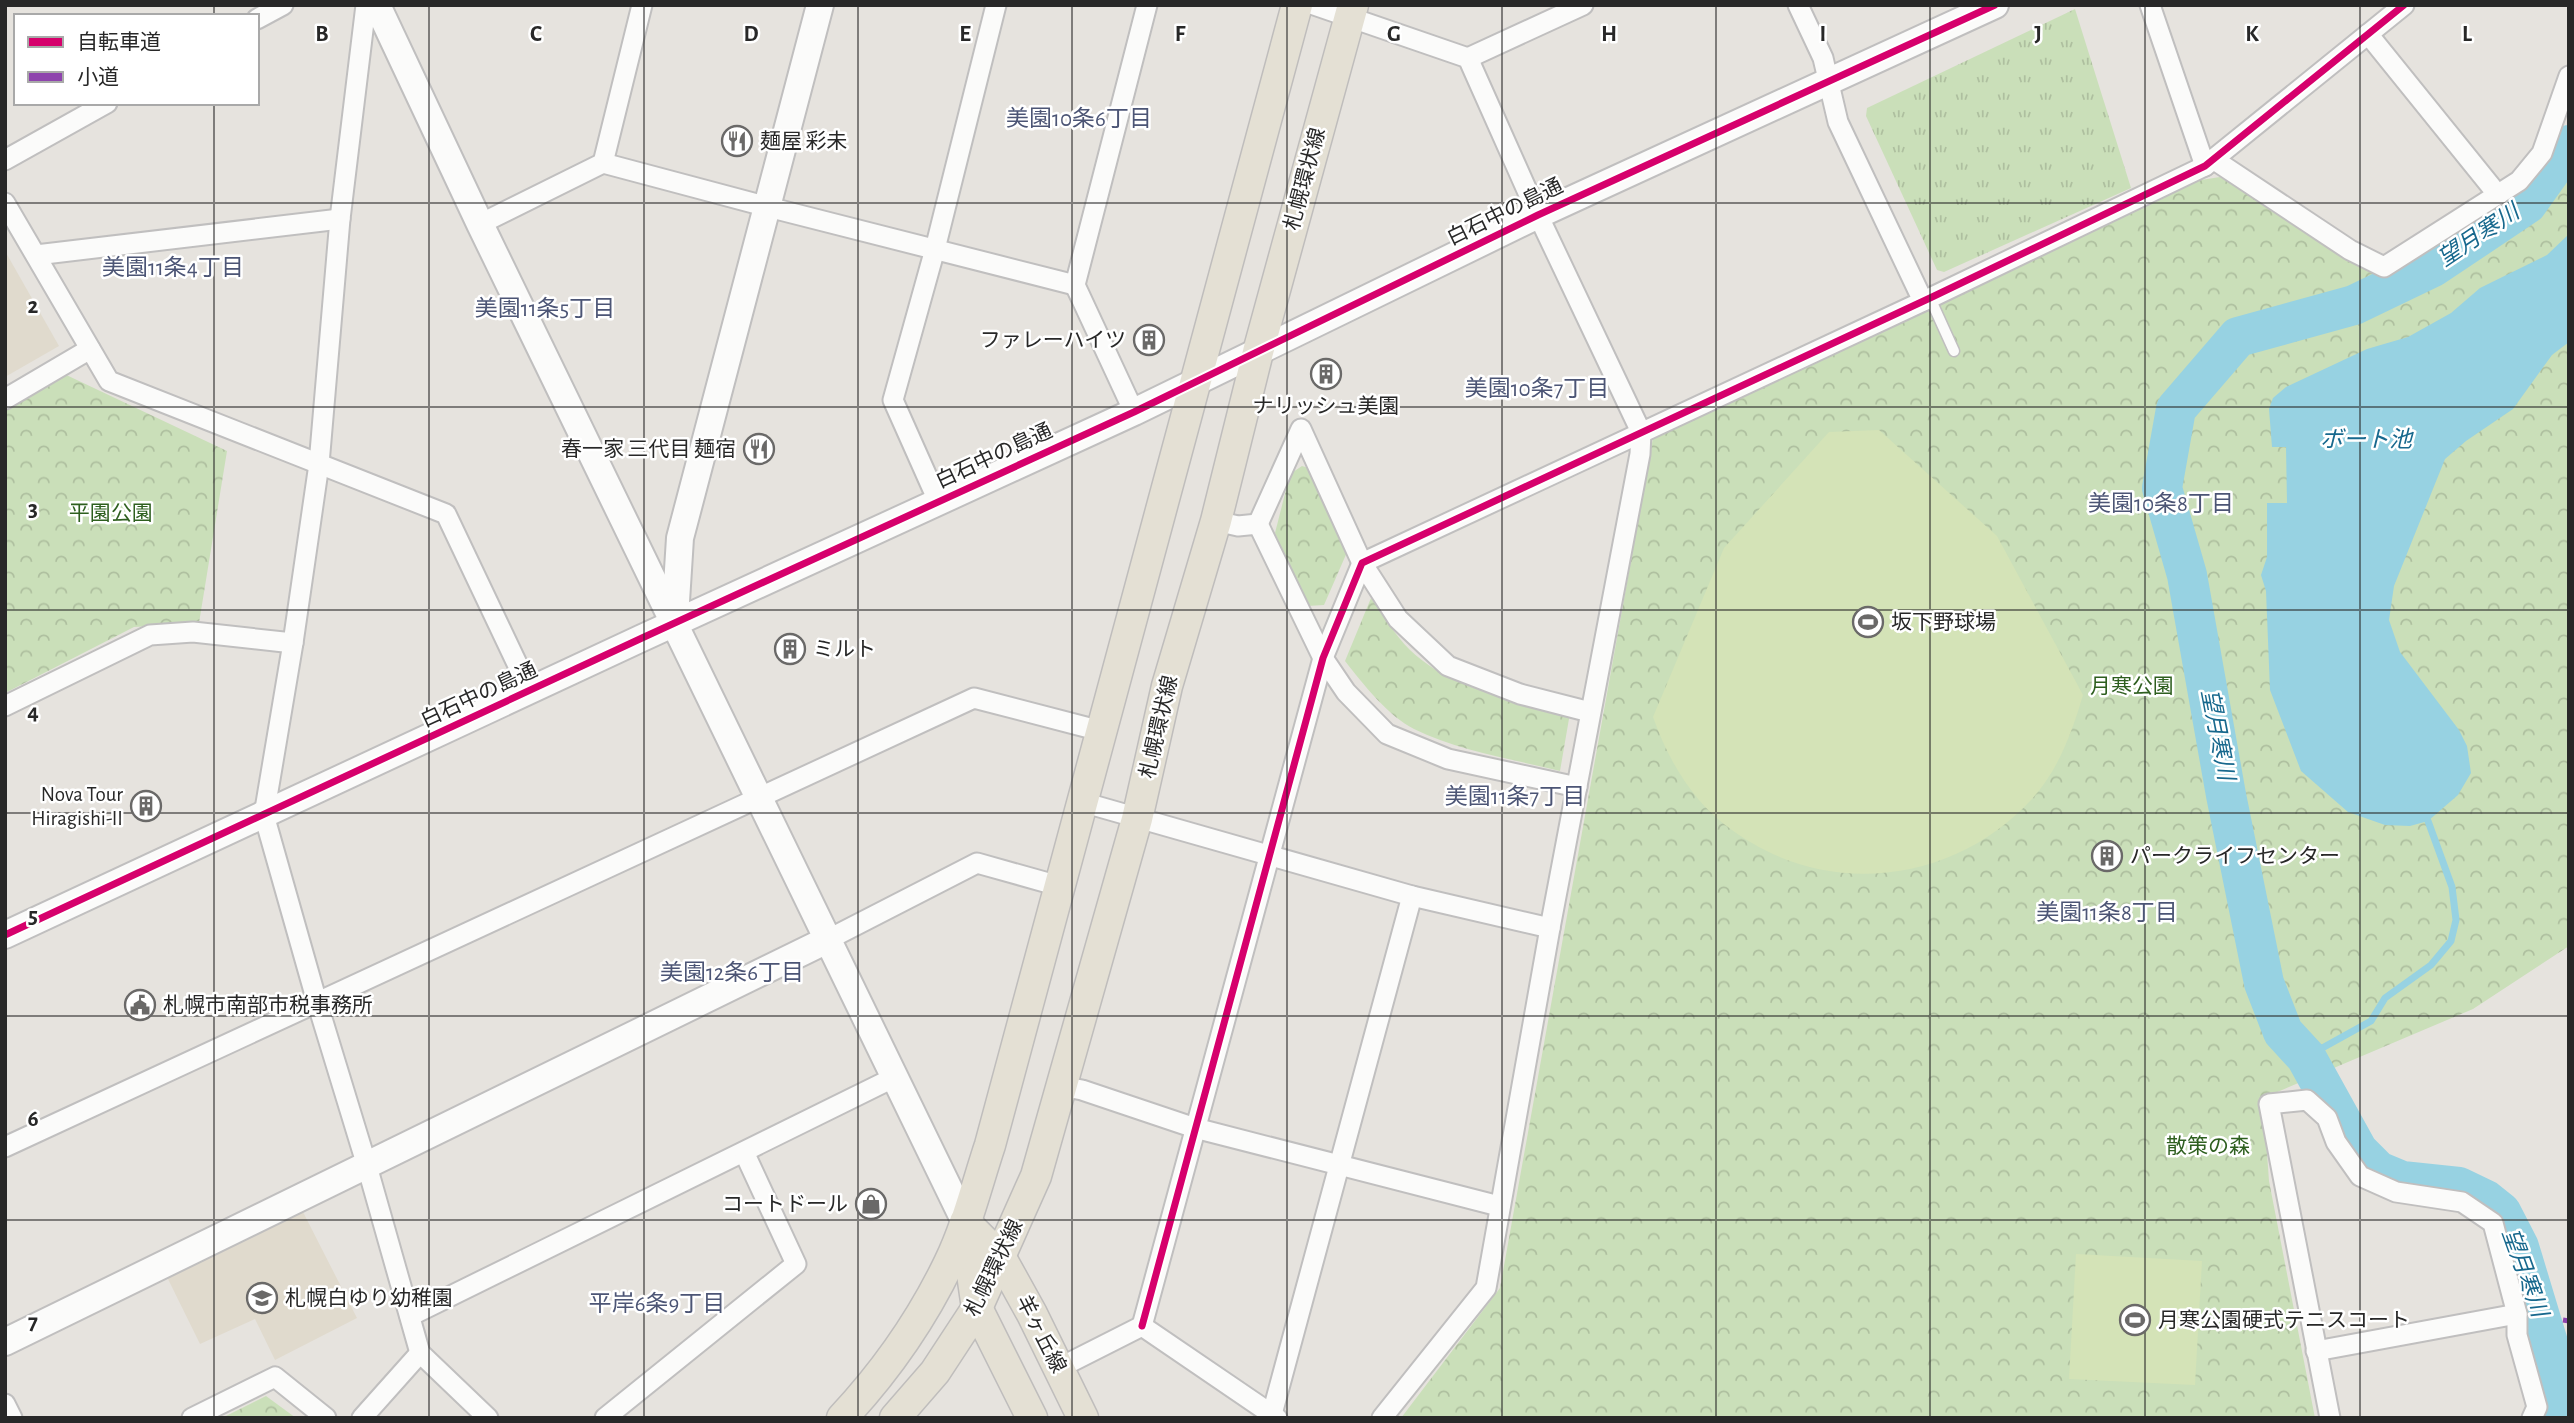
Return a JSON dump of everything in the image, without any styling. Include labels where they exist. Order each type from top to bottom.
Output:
[{"type":"main road","name":"札幌環状線","points":[[842,1418],[870,1388],[908,1335],[949,1262],[990,1145],[1297,5]]},
{"type":"main road","name":"札幌環状線","points":[[895,1418],[935,1372],[977,1308],[1036,1176],[1137,819],[1167,686],[1216,521],[1258,352],[1352,11]]},
{"type":"main road","name":"羊ヶ丘線","points":[[965,1222],[1000,1258],[1083,1418]]},
{"type":"main road","points":[[965,1222],[977,1308],[1032,1418]]},
{"type":"street","points":[[259,18],[283,5]]},
{"type":"street","points":[[366,5],[340,219],[319,464],[264,815],[420,1353],[488,1418]]},
{"type":"street","points":[[377,5],[480,224],[965,1222]]},
{"type":"street","points":[[675,623],[680,538],[820,5]]},
{"type":"street","points":[[938,501],[893,400],[935,249],[996,5]]},
{"type":"street","points":[[1134,412],[1075,285],[1147,5]]},
{"type":"street","points":[[1314,5],[1352,11],[1387,31],[1468,58],[1583,5]]},
{"type":"street","points":[[1798,5],[1823,58],[1838,122],[1926,300]]},
{"type":"street","name":"白石中の島通","points":[[5,934],[1134,412],[1538,215],[1995,5]]},
{"type":"street","points":[[2150,5],[2209,162],[2350,250],[2384,267],[2519,181],[2542,153],[2569,76]]},
{"type":"street","points":[[1059,1368],[1142,1326],[1323,658],[1362,563],[1926,300],[2209,162],[2404,5]]},
{"type":"street","points":[[603,163],[640,6]]},
{"type":"street","points":[[2368,34],[2498,195]]},
{"type":"street","points":[[1382,1418],[1486,1288],[1550,928],[1640,454],[1641,432],[1538,215],[1468,58]]},
{"type":"street","points":[[5,160],[103,105]]},
{"type":"street","points":[[480,224],[603,163],[768,208],[1075,285]]},
{"type":"street","points":[[5,203],[109,381],[446,514],[530,691]]},
{"type":"street","points":[[36,255],[340,219]]},
{"type":"street","points":[[5,400],[90,349]]},
{"type":"street","points":[[1258,524],[1301,429],[1362,563],[1398,619],[1448,666],[1520,694],[1590,712]]},
{"type":"street","points":[[1216,521],[1238,526],[1258,524]]},
{"type":"street","points":[[1258,524],[1323,658],[1346,692],[1387,734],[1448,759],[1577,787]]},
{"type":"street","points":[[5,706],[150,635],[193,632],[293,643]]},
{"type":"street","points":[[5,1147],[974,698],[1101,731]]},
{"type":"street","points":[[1082,802],[1412,895],[1550,928]]},
{"type":"street","points":[[5,1342],[827,940],[977,863],[1059,886]]},
{"type":"street","points":[[1142,1326],[1274,1416],[1338,1166],[1412,895]]},
{"type":"street","points":[[410,1315],[895,1077]]},
{"type":"street","points":[[1061,1086],[1082,1090],[1195,1128],[1499,1206]]},
{"type":"street","points":[[2330,1418],[2269,1104],[2307,1100],[2326,1118],[2336,1142],[2360,1176],[2396,1192],[2462,1202],[2493,1223],[2517,1314],[2516,1335],[2537,1407],[2532,1418]]},
{"type":"street","points":[[605,1418],[796,1264],[744,1152]]},
{"type":"street","points":[[2316,1351],[2517,1314]]},
{"type":"street","points":[[362,1418],[420,1353]]},
{"type":"street","points":[[192,1418],[275,1377],[326,1418]]},
{"type":"street","points":[[5,1404],[12,1418]]},
{"type":"lane","points":[[1926,300],[1954,351]]},
{"type":"shaded area","points":[[5,251],[59,346],[5,377]]},
{"type":"shaded area","name":"札幌白ゆり幼稚園","points":[[302,1210],[357,1318],[275,1360],[255,1319],[200,1344],[167,1277]]},
{"type":"green space","points":[[2075,9],[2131,188],[1944,272],[1937,270],[1866,116],[1867,108]]},
{"type":"green space","name":"月寒公園","points":[[2569,125],[2569,946],[2473,1009],[2263,1098],[2269,1181],[2315,1418],[1401,1418],[1500,1288],[1653,438],[2182,183],[2220,177],[2375,274],[2384,277],[2516,192],[2542,167]]},
{"type":"green space","name":"平園公園","points":[[60,372],[227,451],[199,623],[134,627],[5,693],[5,405]]},
{"type":"green space","name":"坂下野球場","points":[[1879,430],[1997,536],[2083,695],[2069,736],[2050,775],[2032,799],[2003,826],[1971,847],[1936,862],[1900,871],[1862,874],[1825,870],[1788,860],[1752,843],[1731,829],[1705,806],[1684,781],[1653,717],[1724,548],[1829,432]]},
{"type":"green space","points":[[1302,466],[1312,469],[1348,550],[1324,605],[1307,606],[1275,533],[1290,474]]},
{"type":"green space","points":[[1371,598],[1410,650],[1445,675],[1485,692],[1570,713],[1560,771],[1486,754],[1431,737],[1404,723],[1385,708],[1345,661]]},
{"type":"green space","name":"月寒公園硬式テニスコート","points":[[2076,1254],[2202,1261],[2195,1385],[2069,1379]]},
{"type":"green space","points":[[266,1396],[296,1418],[222,1418]]},
{"type":"water","name":"ボート池","points":[[2569,234],[2569,342],[2552,355],[2513,409],[2445,459],[2394,586],[2389,620],[2400,652],[2459,730],[2467,746],[2471,773],[2458,795],[2428,821],[2410,826],[2385,825],[2348,812],[2301,771],[2270,690],[2266,591],[2261,575],[2267,557],[2267,503],[2287,503],[2286,447],[2272,447],[2269,409],[2273,398],[2286,387],[2367,349],[2408,337],[2451,313],[2480,288],[2547,255]]},
{"type":"waterway","name":"望月寒川","points":[[2557,1418],[2559,1390],[2552,1356],[2519,1247],[2501,1212],[2486,1200],[2459,1187],[2402,1181],[2378,1171],[2358,1151],[2306,1057],[2283,1032],[2264,983],[2226,795],[2187,575],[2162,488],[2176,409],[2238,337],[2354,305],[2433,267],[2527,204],[2569,145]]},
{"type":"waterway","points":[[2565,154],[2569,159]]},
{"type":"waterway","points":[[2306,1057],[2371,1021],[2385,998],[2431,965],[2451,941],[2456,920],[2452,887],[2428,821]]},
{"type":"marked path","points":[[2563,1320],[2569,1321]]},
{"type":"cycle path","points":[[5,935],[1134,412],[1538,215],[1995,5]]},
{"type":"cycle path","points":[[1142,1326],[1323,658],[1362,563],[1930,298],[2205,166],[2404,5]]},
{"type":"place","name":"麺屋 彩未","points":[[737,141]]},
{"type":"place","name":"ファレーハイツ","points":[[1149,340]]},
{"type":"place","name":"ナリッシュ美園","points":[[1326,374]]},
{"type":"place","name":"春一家 三代目 麺宿","points":[[759,449]]},
{"type":"place","name":"坂下野球場","points":[[1868,622]]},
{"type":"place","name":"ミルト","points":[[790,649]]},
{"type":"place","name":"Nova Tour Hiragishi-II","points":[[146,806]]},
{"type":"place","name":"パークライフセンター","points":[[2107,856]]},
{"type":"place","name":"札幌市南部市税事務所","points":[[140,1005]]},
{"type":"place","name":"コートドール","points":[[871,1204]]},
{"type":"place","name":"札幌白ゆり幼稚園","points":[[262,1298]]},
{"type":"place","name":"月寒公園硬式テニスコート","points":[[2135,1320]]},
{"type":"district","name":"美園10条6丁目","points":[[1079,119]]},
{"type":"district","name":"美園11条4丁目","points":[[173,268]]},
{"type":"district","name":"美園11条5丁目","points":[[545,309]]},
{"type":"district","name":"美園10条7丁目","points":[[1537,389]]},
{"type":"district","name":"美園10条8丁目","points":[[2161,504]]},
{"type":"district","name":"美園11条7丁目","points":[[1515,797]]},
{"type":"district","name":"美園11条8丁目","points":[[2107,913]]},
{"type":"district","name":"美園12条6丁目","points":[[732,973]]},
{"type":"district","name":"平岸6条9丁目","points":[[657,1304]]},
{"type":"park label","name":"散策の森","points":[[2208,1146]]}]
